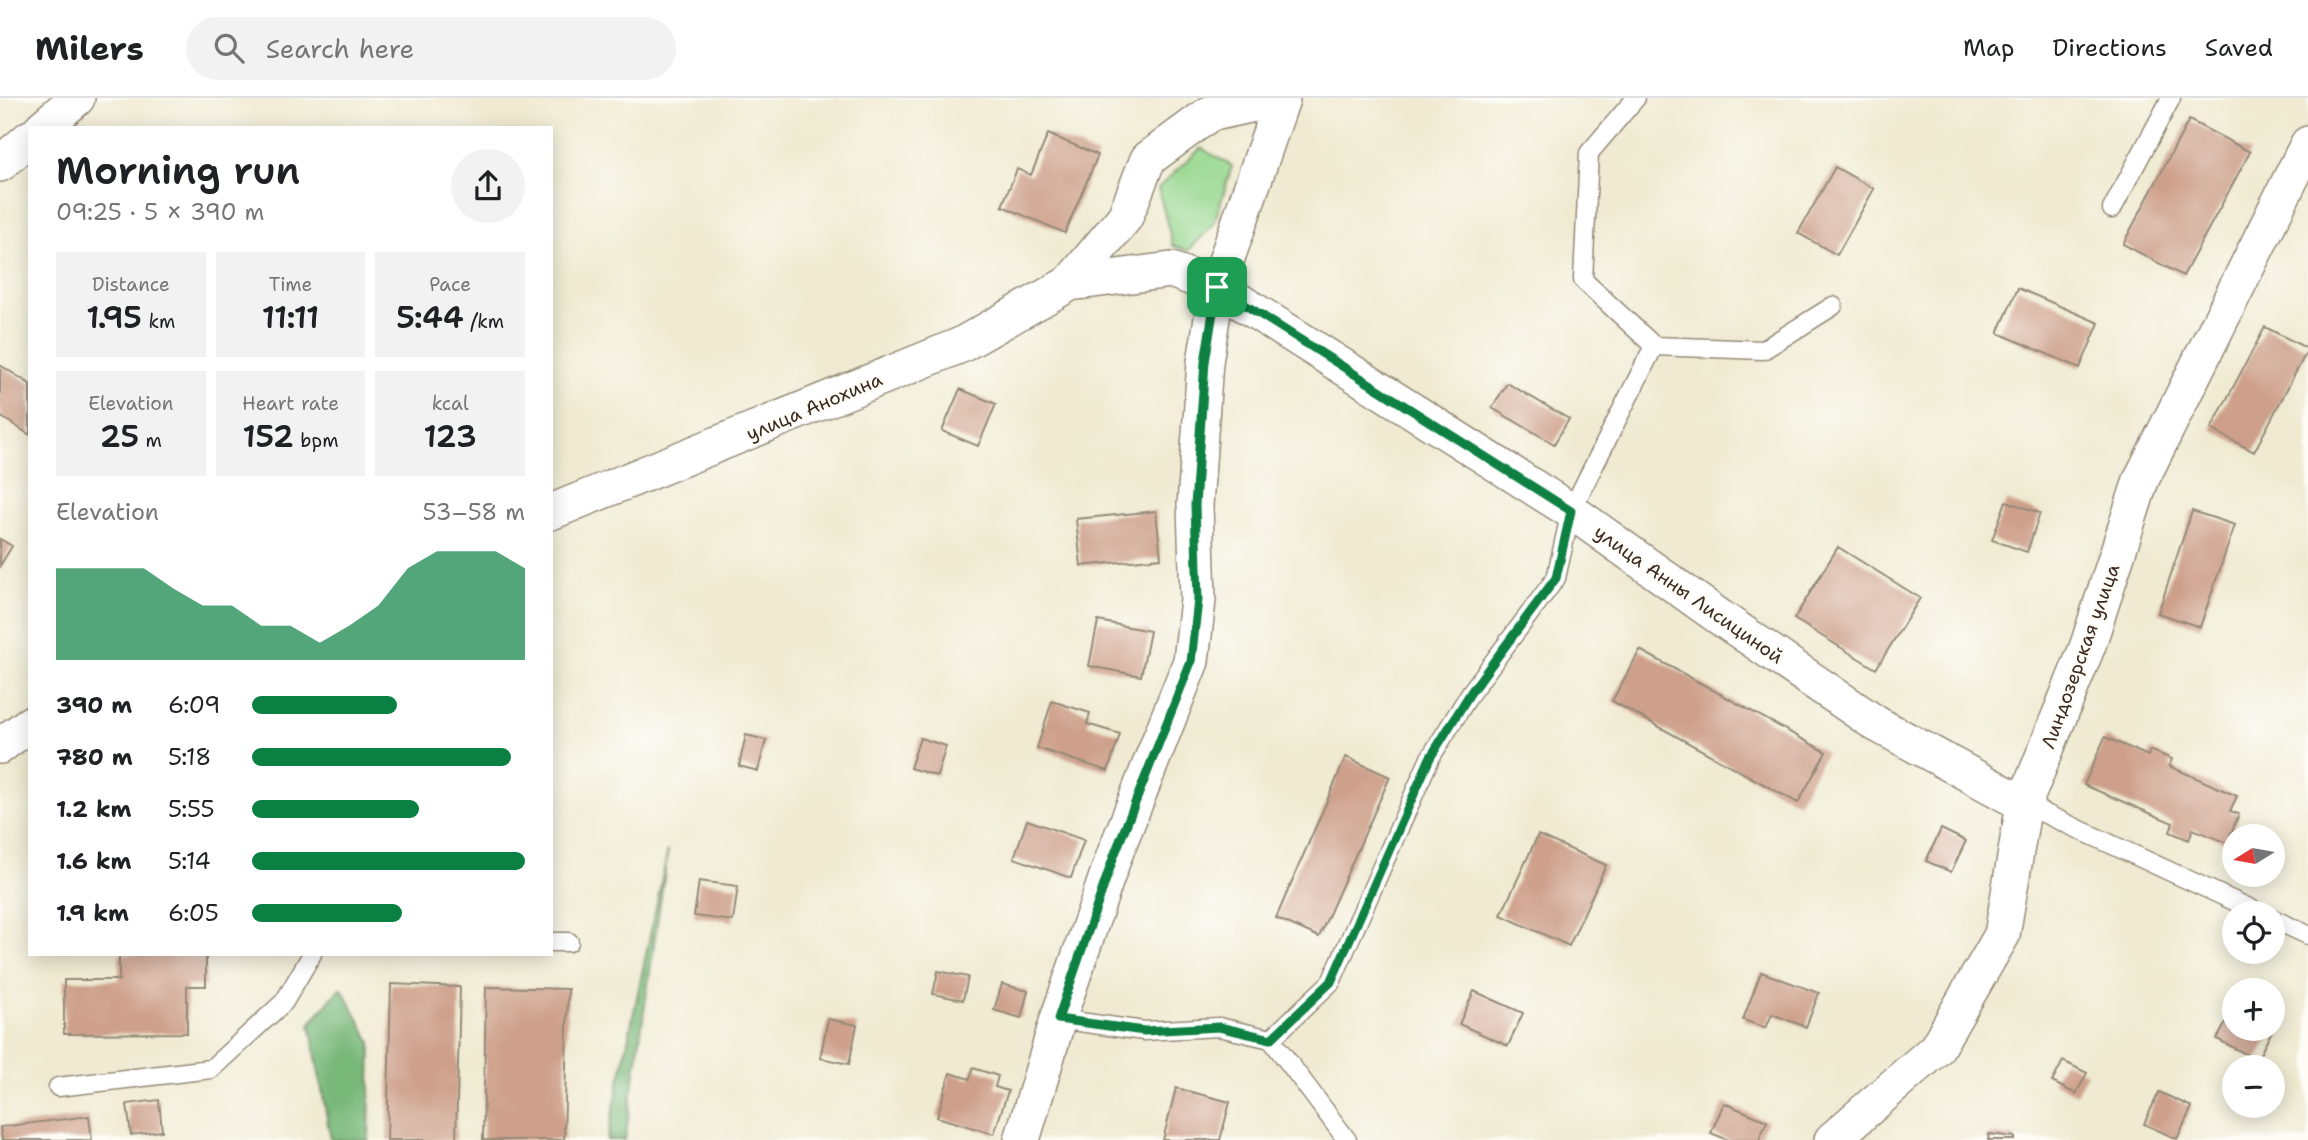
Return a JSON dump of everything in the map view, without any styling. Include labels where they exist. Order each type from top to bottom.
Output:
[{"type":"street","points":[[44,126],[77,98]]},
{"type":"street","name":"улица Анохина","points":[[553,511],[961,345],[1070,283],[1125,217],[1148,159],[1209,114],[1282,99]]},
{"type":"street","name":"улица Анохина","points":[[1022,1140],[1058,1019],[1114,856],[1191,662],[1198,600],[1195,505],[1205,362],[1217,287],[1282,99]]},
{"type":"street","points":[[0,164],[28,140]]},
{"type":"street","name":"Линдозерская улица","points":[[1832,1140],[1936,1049],[2002,934],[2024,804],[2088,645],[2141,480],[2308,144]]},
{"type":"street","name":"улица Анохина","points":[[1070,283],[1171,270],[1217,287]]},
{"type":"street","name":"улица Анны Лисициной","points":[[1217,287],[1571,511],[1875,723],[2024,804]]},
{"type":"street","points":[[0,746],[28,725]]},
{"type":"lane","points":[[1636,98],[1589,153],[1583,280],[1654,346],[1763,350],[1833,306]]},
{"type":"lane","points":[[2112,209],[2171,98]]},
{"type":"lane","points":[[1271,1039],[1331,982],[1430,758],[1471,692],[1556,578],[1571,511],[1654,346]]},
{"type":"lane","points":[[2024,804],[2234,901]]},
{"type":"lane","points":[[2285,924],[2308,935]]},
{"type":"lane","points":[[58,1087],[211,1069],[284,1002],[311,956]]},
{"type":"lane","points":[[1058,1019],[1144,1031],[1219,1027],[1271,1039],[1347,1140]]},
{"type":"green space","points":[[1201,148],[1232,166],[1214,224],[1188,251],[1173,246],[1158,188]]},
{"type":"green space","points":[[668,850],[625,1140],[607,1140]]},
{"type":"green space","points":[[341,987],[371,1042],[369,1140],[331,1140],[310,1024]]},
{"type":"building","points":[[2189,120],[2250,152],[2183,276],[2123,244]]},
{"type":"building","points":[[1048,134],[1098,155],[1065,233],[1002,206],[1017,169],[1031,175]]},
{"type":"building","points":[[1835,167],[1874,189],[1837,255],[1798,233]]},
{"type":"building","points":[[2018,288],[2099,323],[2080,368],[1998,333]]},
{"type":"building","points":[[2265,327],[2308,349],[2254,452],[2211,429]]},
{"type":"building","points":[[0,365],[28,383],[28,434],[0,416]]},
{"type":"building","points":[[1507,383],[1569,419],[1554,444],[1492,408]]},
{"type":"building","points":[[960,389],[996,404],[978,446],[942,431]]},
{"type":"building","points":[[2006,501],[2040,513],[2027,552],[1992,540]]},
{"type":"building","points":[[1156,511],[1161,558],[1081,566],[1076,519]]},
{"type":"building","points":[[2192,511],[2235,525],[2200,627],[2158,613]]},
{"type":"building","points":[[0,539],[12,546],[0,566]]},
{"type":"building","points":[[1838,547],[1920,598],[1876,669],[1794,619]]},
{"type":"building","points":[[1098,621],[1150,631],[1141,676],[1089,666]]},
{"type":"building","points":[[1640,650],[1826,752],[1798,803],[1612,701]]},
{"type":"building","points":[[1052,701],[1090,713],[1087,724],[1120,734],[1108,771],[1037,748]]},
{"type":"building","points":[[746,735],[766,740],[758,771],[739,766]]},
{"type":"building","points":[[2105,737],[2148,756],[2150,750],[2172,759],[2169,766],[2237,796],[2230,811],[2239,814],[2235,824],[2222,824],[2222,841],[2193,829],[2189,840],[2170,832],[2173,823],[2084,785]]},
{"type":"building","points":[[920,738],[946,746],[937,776],[910,768]]},
{"type":"building","points":[[1346,757],[1390,777],[1319,937],[1276,918]]},
{"type":"building","points":[[1027,820],[1084,840],[1071,878],[1014,858]]},
{"type":"building","points":[[1941,829],[1966,841],[1951,872],[1926,861]]},
{"type":"building","points":[[1538,835],[1606,865],[1569,946],[1501,915]]},
{"type":"building","points":[[699,881],[738,886],[733,921],[694,916]]},
{"type":"building","points":[[119,956],[206,956],[206,986],[187,986],[187,1033],[64,1034],[64,980],[119,980]]},
{"type":"building","points":[[938,971],[968,977],[963,1000],[933,994]]},
{"type":"building","points":[[1761,972],[1819,993],[1806,1027],[1772,1014],[1766,1028],[1743,1020]]},
{"type":"building","points":[[391,984],[460,987],[456,1140],[387,1140]]},
{"type":"building","points":[[1002,984],[1028,991],[1021,1018],[994,1010]]},
{"type":"building","points":[[486,987],[568,989],[564,1140],[483,1140]]},
{"type":"building","points":[[1474,991],[1523,1013],[1508,1046],[1459,1024]]},
{"type":"building","points":[[828,1019],[857,1025],[849,1064],[820,1058]]},
{"type":"building","points":[[2222,1030],[2222,1041],[2267,1041],[2260,1055],[2247,1055],[2217,1039]]},
{"type":"building","points":[[2063,1061],[2087,1073],[2076,1094],[2052,1082]]},
{"type":"building","points":[[973,1068],[998,1076],[995,1087],[1008,1091],[994,1134],[937,1117],[950,1073],[970,1079]]},
{"type":"building","points":[[1176,1088],[1230,1102],[1220,1140],[1163,1140]]},
{"type":"building","points":[[2159,1092],[2192,1107],[2177,1139],[2144,1124]]},
{"type":"building","points":[[159,1100],[162,1131],[131,1135],[127,1104]]},
{"type":"building","points":[[1724,1103],[1767,1121],[1759,1140],[1728,1140],[1711,1133]]},
{"type":"building","points":[[89,1116],[92,1140],[2,1140],[0,1127]]},
{"type":"building","points":[[1989,1134],[2015,1137],[2015,1140],[1988,1140]]},
{"type":"route","points":[[1217,287],[1571,511],[1556,578],[1471,692],[1430,758],[1331,982],[1271,1039],[1219,1027],[1144,1031],[1058,1019],[1114,856],[1191,662],[1198,600],[1195,505],[1205,362],[1217,287]]}]
